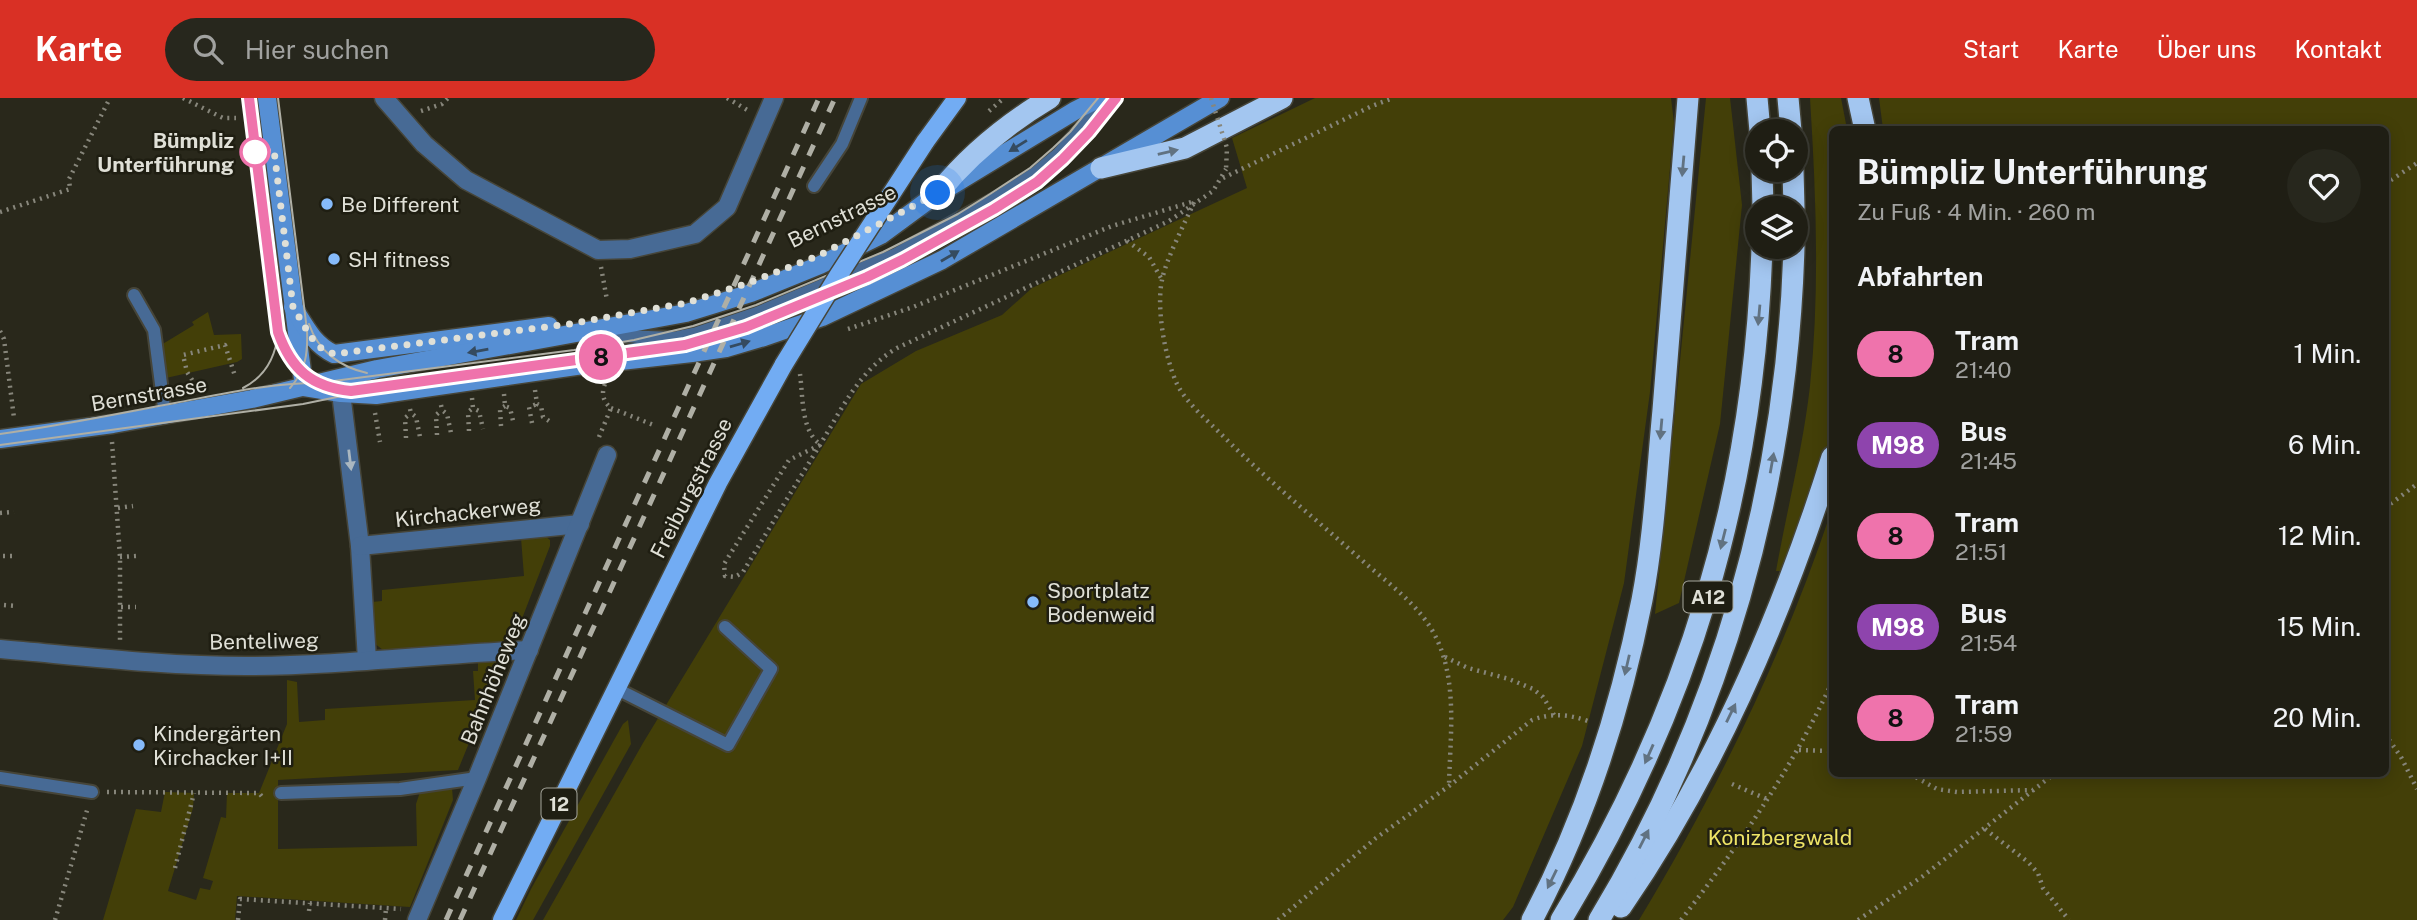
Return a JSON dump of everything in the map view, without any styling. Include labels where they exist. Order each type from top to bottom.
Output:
[{"type":"highway","points":[[938,193],[960,166],[999,133],[1050,98]]},
{"type":"highway","points":[[1101,168],[1185,148],[1282,98]]},
{"type":"highway","points":[[1532,920],[1561,860],[1600,761],[1625,676],[1642,598],[1653,522],[1688,98]]},
{"type":"highway","points":[[1757,98],[1759,119]]},
{"type":"highway","points":[[1788,98],[1790,119]]},
{"type":"highway","points":[[1858,98],[1864,126]]},
{"type":"highway","name":"A12","points":[[1562,920],[1612,832],[1638,779],[1687,662],[1708,596],[1727,522],[1748,416],[1761,297],[1762,259]]},
{"type":"highway","name":"A12","points":[[1599,920],[1667,793],[1716,675],[1738,607],[1759,526],[1780,415],[1788,356],[1793,259]]},
{"type":"highway","points":[[1611,920],[1663,844],[1735,706],[1787,587],[1829,466]]},
{"type":"main road","points":[[267,98],[304,387]]},
{"type":"main road","name":"Freiburgstrasse","points":[[502,920],[718,483],[792,365],[838,276],[925,142],[957,98]]},
{"type":"main road","points":[[938,193],[1100,98]]},
{"type":"main road","name":"Bernstrasse","points":[[304,387],[376,395],[576,366],[726,348],[822,317],[942,260],[1220,98]]},
{"type":"main road","name":"Bernstrasse","points":[[293,307],[311,337],[321,348],[334,354],[569,324],[686,303],[751,282],[820,255],[938,193]]},
{"type":"main road","name":"Bernstrasse","points":[[0,439],[165,415],[252,399],[377,369],[687,313],[751,293],[820,265],[881,234],[938,193]]},
{"type":"street","points":[[384,98],[424,144],[466,180],[598,250],[629,249],[695,234],[727,207],[774,98]]},
{"type":"street","points":[[341,393],[360,546],[367,660]]},
{"type":"street","name":"Bahnhöheweg","points":[[414,915],[477,778],[580,524],[603,448]]},
{"type":"street","name":"Kirchackerweg","points":[[360,546],[580,524]]},
{"type":"street","name":"Benteliweg","points":[[0,649],[201,666],[246,666],[529,650]]},
{"type":"lane","points":[[814,186],[842,144],[861,98]]},
{"type":"lane","points":[[576,366],[757,313],[896,254],[999,197],[1059,153],[1108,98]]},
{"type":"lane","points":[[134,295],[154,330],[165,415]]},
{"type":"lane","points":[[503,332],[673,338]]},
{"type":"lane","points":[[617,689],[728,745],[771,668],[725,627]]},
{"type":"lane","points":[[0,778],[92,792]]},
{"type":"lane","points":[[281,793],[400,789],[477,778]]},
{"type":"path","points":[[0,212],[70,189],[69,179],[110,98]]},
{"type":"path","points":[[183,98],[223,118],[236,118]]},
{"type":"path","points":[[401,117],[442,104],[448,98]]},
{"type":"path","points":[[820,444],[789,460],[724,564],[725,576],[735,577],[743,572],[786,495],[820,444],[857,383],[887,353],[1169,221],[1213,191],[1226,169],[1227,148],[1211,98]]},
{"type":"path","points":[[1222,179],[1393,98]]},
{"type":"path","points":[[2389,181],[2417,163]]},
{"type":"path","points":[[1195,201],[1162,278],[1160,303],[1167,353],[1178,385],[1193,406],[1264,477],[1333,534],[1417,610],[1433,631],[1444,657],[1450,687],[1449,786]]},
{"type":"path","points":[[838,332],[913,307],[1112,226],[1195,201]]},
{"type":"path","points":[[1127,241],[1149,257],[1162,278]]},
{"type":"path","points":[[598,250],[607,300]]},
{"type":"path","points":[[1,334],[14,419]]},
{"type":"path","points":[[196,386],[187,372],[183,355],[225,345],[235,376]]},
{"type":"path","points":[[792,365],[807,428],[811,439],[820,444]]},
{"type":"path","points":[[615,378],[607,381],[603,387],[604,400],[611,408],[656,426]]},
{"type":"path","points":[[535,391],[543,417],[549,421]]},
{"type":"path","points":[[504,395],[505,406]]},
{"type":"path","points":[[472,399],[473,408]]},
{"type":"path","points":[[532,423],[529,407],[537,404]]},
{"type":"path","points":[[505,406],[510,408],[514,425]]},
{"type":"path","points":[[500,426],[500,409],[505,406]]},
{"type":"path","points":[[473,408],[479,411],[483,429]]},
{"type":"path","points":[[469,431],[468,412],[473,408]]},
{"type":"path","points":[[603,448],[611,408]]},
{"type":"path","points":[[437,435],[436,415],[442,410],[447,414],[452,433]]},
{"type":"path","points":[[406,438],[405,418],[411,414],[416,417],[420,437]]},
{"type":"path","points":[[375,416],[380,442]]},
{"type":"path","points":[[112,441],[120,557],[120,659]]},
{"type":"path","points":[[2389,505],[2417,484]]},
{"type":"path","points":[[118,508],[133,506]]},
{"type":"path","points":[[0,513],[14,512]]},
{"type":"path","points":[[3,556],[16,556]]},
{"type":"path","points":[[120,557],[136,556]]},
{"type":"path","points":[[4,605],[17,606]]},
{"type":"path","points":[[121,607],[136,607]]},
{"type":"path","points":[[1444,657],[1468,668],[1533,689],[1543,697],[1554,715]]},
{"type":"path","points":[[1681,920],[1769,800],[1799,750],[1829,688]]},
{"type":"path","points":[[1278,920],[1376,838],[1449,786],[1532,720],[1565,715],[1588,721]]},
{"type":"path","points":[[2389,740],[2417,789]]},
{"type":"path","points":[[1799,750],[1829,751]]},
{"type":"path","points":[[1915,777],[1937,789],[1957,792],[2034,790]]},
{"type":"path","points":[[1858,920],[1923,876],[2050,777]]},
{"type":"path","points":[[1732,784],[1769,800]]},
{"type":"path","points":[[55,920],[92,792],[259,793]]},
{"type":"path","points":[[175,868],[194,793]]},
{"type":"path","points":[[1985,829],[2028,862],[2038,873],[2043,888],[2069,920]]},
{"type":"path","points":[[239,920],[240,898],[386,908],[414,915]]},
{"type":"path","points":[[259,906],[260,900]]},
{"type":"path","points":[[309,911],[310,903]]},
{"type":"path","points":[[362,906],[362,913]]},
{"type":"path","points":[[385,920],[386,908]]},
{"type":"green space","points":[[1315,98],[1671,98],[1674,123],[1650,392],[1624,583],[1582,746],[1513,907],[1503,920],[543,920],[643,743],[861,384],[916,351],[1002,315],[1032,288],[1247,188],[1232,138]]},
{"type":"green space","points":[[1706,98],[1730,98],[1742,205],[1720,424],[1679,603],[1655,614]]},
{"type":"green space","points":[[1810,98],[1841,98],[1846,126],[1829,126],[1829,437],[1803,518],[1780,571],[1776,571],[1810,386],[1815,314],[1814,170]]},
{"type":"green space","name":"Könizbergwald","points":[[1879,98],[2417,98],[2417,920],[1639,920],[1695,822],[1747,720],[1793,616],[1829,518],[1829,777],[2389,777],[2389,126],[1883,126]]},
{"type":"green space","points":[[208,312],[214,335],[241,334],[242,359],[166,378],[161,345],[194,325],[192,322]]},
{"type":"green space","points":[[545,536],[550,540],[550,546],[510,643],[383,650],[374,643],[372,602],[382,601],[382,590],[524,576],[521,538]]},
{"type":"green space","points":[[478,662],[499,662],[500,667],[458,770],[278,780],[278,849],[417,846],[416,804],[420,792],[452,788],[453,800],[410,907],[237,896],[235,920],[103,920],[136,809],[161,812],[165,792],[194,793],[193,808],[168,891],[196,900],[200,888],[210,890],[213,881],[203,878],[221,817],[226,818],[227,793],[259,793],[287,724],[287,680],[297,682],[299,722],[325,720],[325,709],[475,700],[473,671],[478,671]]},
{"type":"green space","points":[[628,720],[631,744],[533,920],[516,920],[623,724]]},
{"type":"tram line","points":[[243,388],[264,372],[275,350],[278,332],[249,98]]},
{"type":"tram line","name":"8","points":[[249,98],[278,332],[282,344],[293,364],[302,373],[324,386],[351,391],[685,345],[746,327],[867,277],[994,209],[1037,182],[1063,159],[1116,98]]},
{"type":"tram line","points":[[278,98],[307,330],[305,361],[300,375],[290,388]]},
{"type":"tram line","points":[[0,434],[246,390],[574,350],[693,326],[756,305],[883,252],[958,214],[1030,168],[1070,132],[1098,98]]},
{"type":"tram line","points":[[0,445],[303,404],[371,390],[685,346],[745,327],[867,277],[962,228],[1037,182],[1089,132],[1116,98]]},
{"type":"tram line","points":[[309,324],[318,342],[331,356],[348,367],[367,373]]},
{"type":"tram line","points":[[279,335],[294,364],[308,377]]},
{"type":"railway","points":[[446,920],[819,98]]},
{"type":"railway","points":[[460,920],[835,98]]},
{"type":"place","name":"Bümpliz Unterführung","points":[[255,152]]},
{"type":"place","name":"Be Different","points":[[327,204]]},
{"type":"place","name":"SH fitness","points":[[334,259]]},
{"type":"place","name":"Sportplatz Bodenweid","points":[[1033,602]]},
{"type":"place","name":"Kindergärten Kirchacker I+II","points":[[139,745]]},
{"type":"route","points":[[255,152],[274,150],[293,307],[311,337],[321,348],[334,354],[569,324],[686,303],[751,282],[820,255],[938,193]]}]
